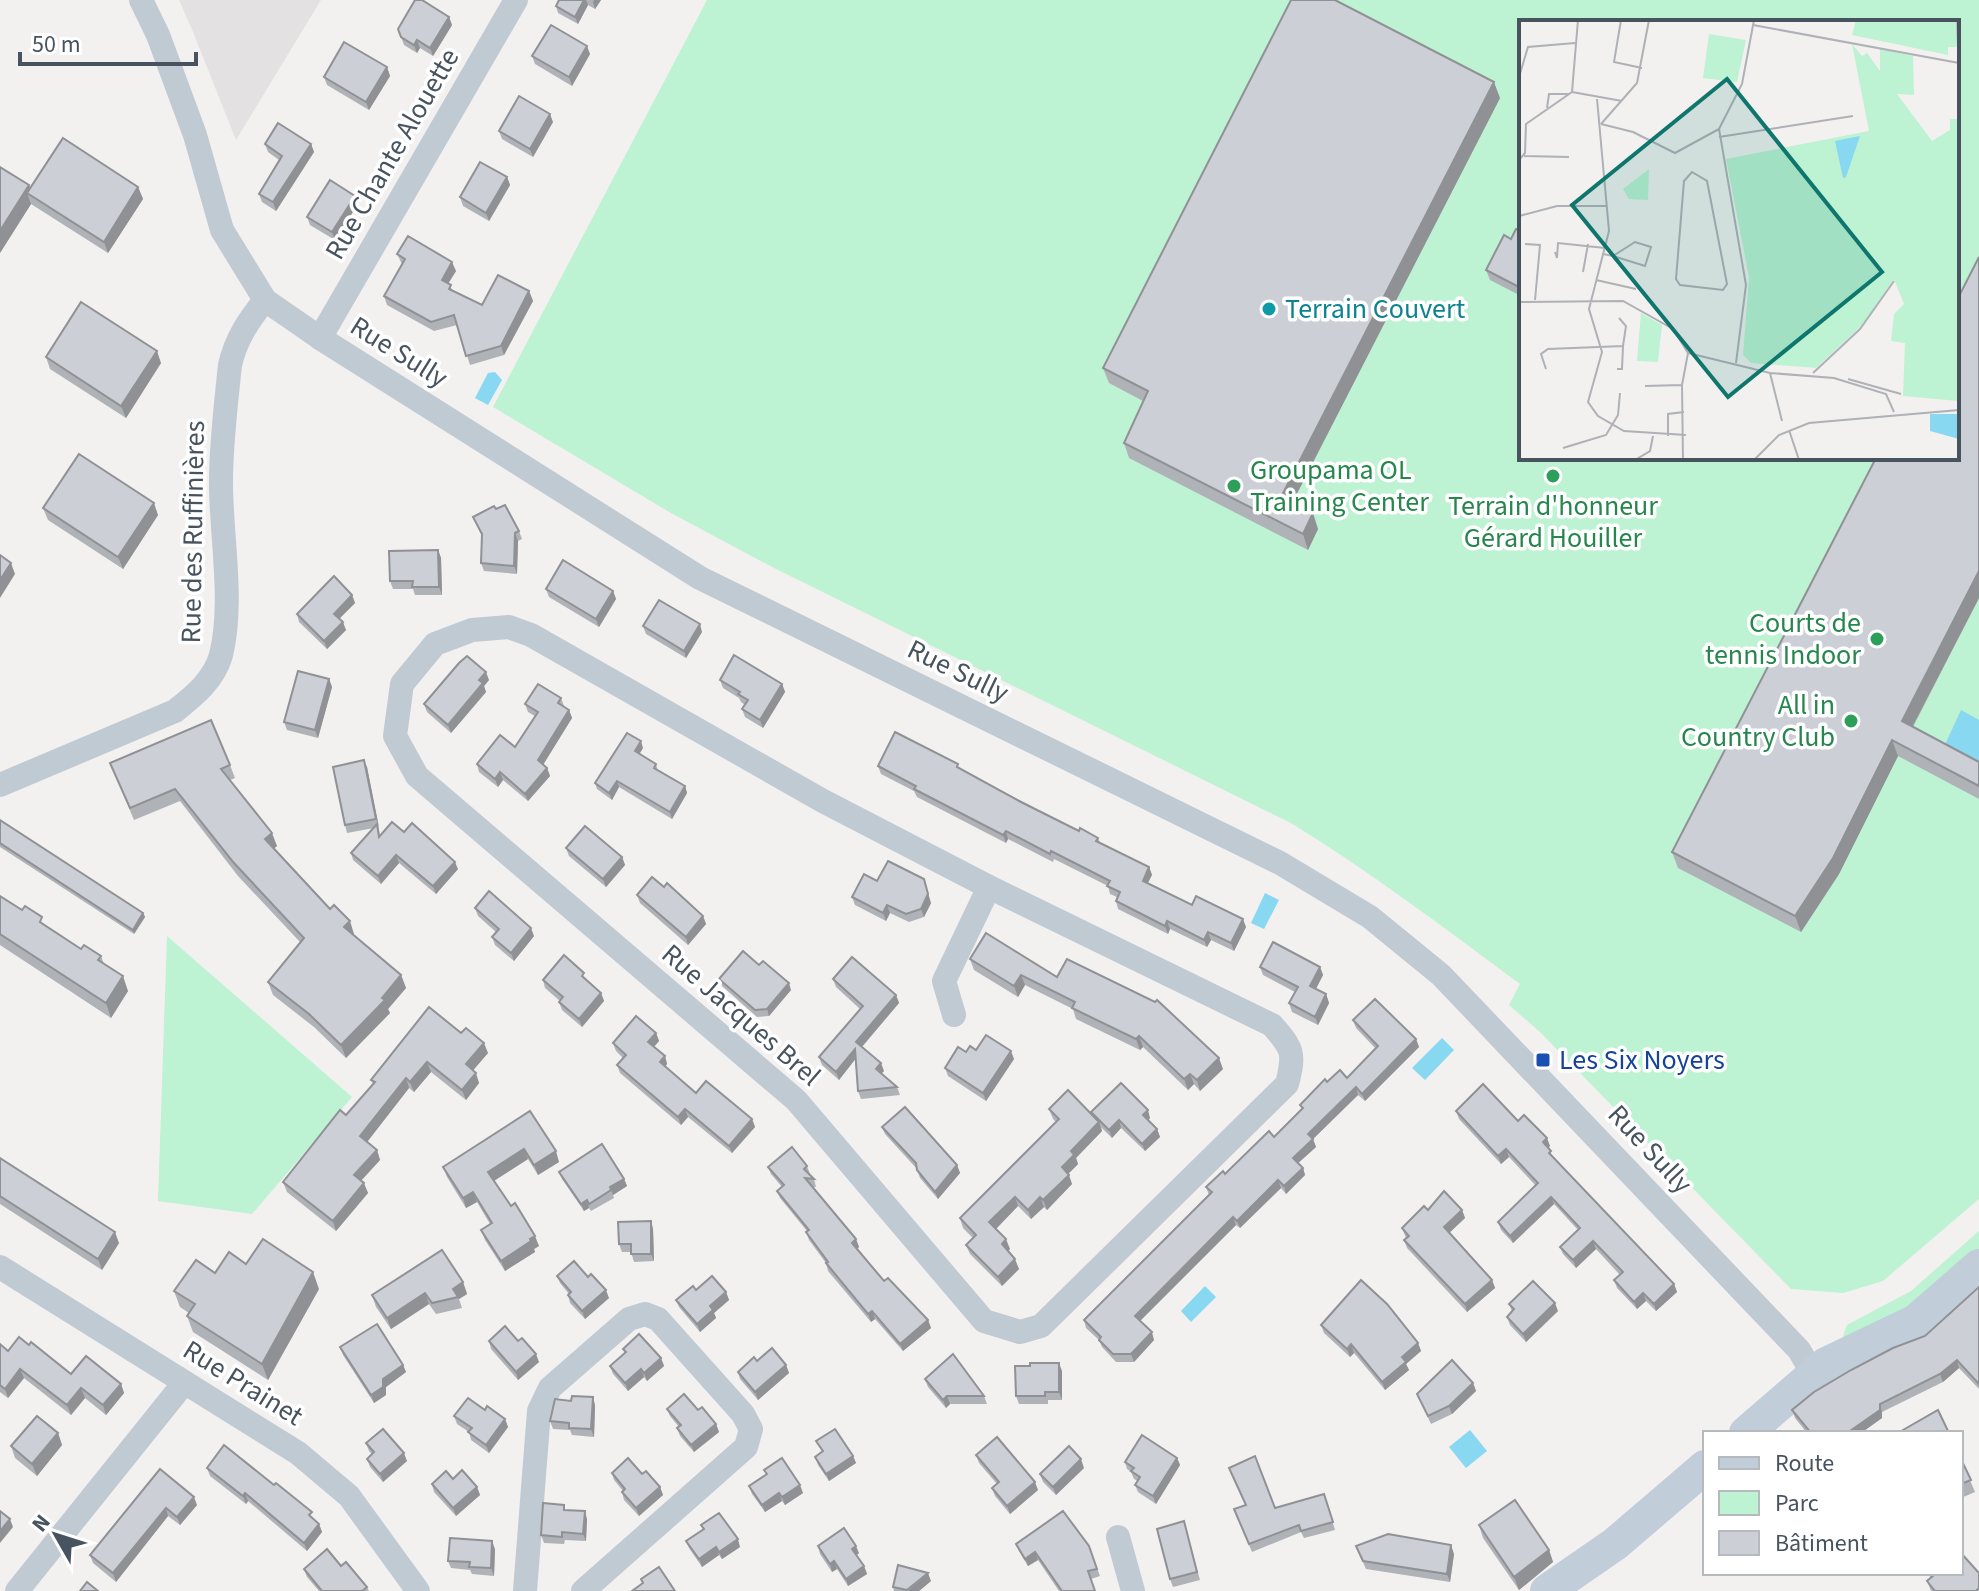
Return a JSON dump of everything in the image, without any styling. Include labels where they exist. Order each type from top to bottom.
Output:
[{"type":"street","name":"Rue Sully","points":[[141,0],[158,35],[195,135],[222,230],[265,300],[320,338],[700,578],[1280,863],[1370,917],[1441,975],[1494,1028],[1799,1350],[1813,1374]]},
{"type":"street","name":"Rue Chante Alouette","points":[[320,338],[516,0]]},
{"type":"street","name":"Rue des Ruffinières","points":[[0,785],[175,711],[198,693],[213,674],[221,657],[226,618],[221,482],[230,365],[245,325],[265,300]]},
{"type":"street","name":"Rue Jacques Brel","points":[[509,627],[531,635],[823,801],[989,887],[1272,1025],[1288,1043],[1293,1058],[1287,1084],[1041,1326],[1020,1332],[984,1321],[796,1100],[417,776],[395,736],[402,684],[435,644],[472,630],[509,627]]},
{"type":"street","points":[[954,1015],[944,981],[989,887]]},
{"type":"street","points":[[1748,1431],[1813,1374],[1840,1356],[1916,1321],[1979,1266]]},
{"type":"street","name":"Rue Prainet","points":[[0,1267],[298,1453],[349,1496],[418,1591]]},
{"type":"street","points":[[525,1591],[539,1411],[550,1388],[629,1319],[645,1314],[658,1319],[743,1414],[751,1429],[746,1447],[583,1591]]},
{"type":"street","points":[[17,1591],[184,1383]]},
{"type":"street","points":[[1547,1591],[1615,1544],[1703,1469]]},
{"type":"street","points":[[1118,1537],[1133,1591]]},
{"type":"shaded area","points":[[179,0],[321,0],[236,140],[193,32]]},
{"type":"green space","name":"Groupama OL Training Center","points":[[707,0],[1979,0],[1979,1199],[1883,1281],[1843,1293],[1791,1289],[1540,1032],[1509,1005],[1520,984],[1350,861],[1291,823],[774,568],[671,513],[493,407]]},
{"type":"green space","points":[[167,936],[352,1097],[252,1214],[158,1201]]},
{"type":"green space","points":[[1979,1231],[1979,1250],[1910,1310],[1842,1339],[1847,1325],[1911,1291]]},
{"type":"water","points":[[495,372],[502,380],[488,405],[475,398],[488,373]]},
{"type":"water","points":[[1961,710],[1979,720],[1979,771],[1942,751]]},
{"type":"water","points":[[1265,893],[1279,900],[1264,929],[1251,923]]},
{"type":"water","points":[[1442,1038],[1454,1050],[1425,1080],[1412,1068]]},
{"type":"water","points":[[1205,1286],[1216,1297],[1191,1322],[1181,1311]]},
{"type":"water","points":[[1470,1430],[1487,1451],[1466,1468],[1449,1447]]},
{"type":"building","points":[[415,0],[422,0],[449,17],[430,48],[417,40],[414,45],[401,37],[398,29]]},
{"type":"building","points":[[559,0],[584,0],[575,17],[556,6]]},
{"type":"building","points":[[1291,0],[1335,0],[1494,82],[1281,497],[1313,513],[1303,534],[1124,443],[1148,391],[1103,368]]},
{"type":"building","points":[[551,25],[587,46],[569,77],[532,56]]},
{"type":"building","points":[[344,42],[387,67],[366,102],[324,77]]},
{"type":"building","points":[[519,96],[550,114],[530,149],[499,131]]},
{"type":"building","points":[[278,123],[311,144],[273,202],[259,194],[282,156],[265,144]]},
{"type":"building","points":[[63,138],[138,187],[104,242],[27,193]]},
{"type":"building","points":[[480,162],[507,177],[486,213],[460,197]]},
{"type":"building","points":[[0,167],[29,185],[0,231]]},
{"type":"building","points":[[330,180],[355,196],[332,232],[307,217]]},
{"type":"building","points":[[1516,229],[1519,230],[1519,287],[1486,270],[1504,235],[1511,239]]},
{"type":"building","points":[[408,236],[452,262],[442,280],[451,285],[449,289],[482,305],[498,275],[529,291],[501,346],[466,356],[454,315],[431,322],[384,296],[405,259],[397,254]]},
{"type":"building","name":"Courts de tennis Indoor","points":[[1979,257],[1979,571],[1902,721],[1979,762],[1979,786],[1892,740],[1833,858],[1795,916],[1672,852],[1875,460],[1959,460],[1959,296]]},
{"type":"building","points":[[81,302],[157,351],[121,406],[46,357]]},
{"type":"building","points":[[79,454],[154,503],[118,557],[43,508]]},
{"type":"building","points":[[505,505],[519,531],[515,533],[514,566],[481,563],[482,534],[473,517],[494,506],[496,509]]},
{"type":"building","points":[[438,550],[439,587],[412,587],[413,581],[390,581],[389,551]]},
{"type":"building","points":[[0,555],[11,563],[0,580]]},
{"type":"building","points":[[563,560],[613,591],[596,619],[546,589]]},
{"type":"building","points":[[334,576],[352,595],[334,614],[343,622],[324,641],[297,614]]},
{"type":"building","points":[[659,600],[700,624],[684,651],[643,626]]},
{"type":"building","points":[[734,655],[782,684],[760,720],[742,709],[748,700],[738,694],[740,692],[720,680]]},
{"type":"building","points":[[467,656],[486,672],[479,680],[483,683],[448,725],[424,704]]},
{"type":"building","points":[[298,671],[329,679],[315,730],[284,722]]},
{"type":"building","points":[[538,684],[561,698],[558,703],[569,710],[538,760],[547,768],[525,794],[500,772],[495,779],[477,764],[500,735],[515,747],[538,712],[525,704]]},
{"type":"building","points":[[211,720],[230,765],[221,769],[272,833],[265,839],[330,909],[334,905],[350,921],[344,927],[401,975],[382,998],[385,1000],[341,1045],[309,1014],[268,982],[304,938],[234,863],[175,789],[130,808],[110,763]]},
{"type":"building","points":[[895,732],[958,764],[957,767],[1021,802],[1079,831],[1080,828],[1098,838],[1096,841],[1149,867],[1143,881],[1192,905],[1196,896],[1243,919],[1231,943],[1208,932],[1204,940],[1167,921],[1165,926],[1116,901],[1120,892],[1107,886],[1110,881],[1006,831],[1003,835],[914,789],[916,786],[878,766]]},
{"type":"building","points":[[627,733],[641,741],[635,751],[656,764],[654,768],[685,786],[670,812],[617,781],[609,793],[595,783]]},
{"type":"building","points":[[364,760],[376,819],[345,825],[333,767]]},
{"type":"building","points":[[0,820],[143,913],[133,930],[0,843]]},
{"type":"building","points":[[392,822],[404,832],[412,823],[455,862],[433,886],[396,855],[378,876],[351,853],[377,824],[379,837]]},
{"type":"building","points":[[585,826],[622,857],[603,879],[566,848]]},
{"type":"building","points":[[888,861],[924,879],[928,894],[921,909],[906,914],[887,905],[883,913],[852,897],[864,874],[877,881]]},
{"type":"building","points":[[652,877],[664,887],[667,883],[703,916],[686,937],[637,895]]},
{"type":"building","points":[[489,891],[531,928],[511,953],[492,937],[499,929],[475,908]]},
{"type":"building","points":[[0,896],[22,910],[25,906],[42,917],[40,922],[81,949],[84,945],[101,956],[98,960],[123,976],[106,1003],[0,934]]},
{"type":"building","points":[[986,933],[1057,977],[1067,959],[1155,1002],[1157,1000],[1219,1058],[1197,1080],[1190,1074],[1184,1079],[1139,1036],[1136,1039],[1072,1008],[1075,1002],[1021,975],[1014,986],[970,959]]},
{"type":"building","points":[[1273,942],[1320,967],[1310,986],[1326,994],[1315,1017],[1289,1003],[1298,987],[1260,967]]},
{"type":"building","points":[[743,951],[759,965],[763,961],[789,983],[767,1009],[755,1010],[719,979]]},
{"type":"building","points":[[564,955],[601,993],[579,1019],[559,1002],[563,997],[543,980]]},
{"type":"building","points":[[852,957],[896,995],[856,1042],[881,1063],[876,1069],[897,1087],[858,1091],[855,1049],[836,1072],[819,1057],[863,1006],[833,979]]},
{"type":"building","points":[[1375,999],[1416,1039],[1362,1094],[1356,1087],[1308,1134],[1313,1139],[1293,1158],[1303,1168],[1284,1186],[1278,1180],[1237,1221],[1233,1217],[1135,1316],[1152,1332],[1131,1354],[1113,1354],[1084,1320],[1212,1192],[1206,1187],[1223,1171],[1225,1174],[1269,1131],[1274,1137],[1303,1108],[1300,1105],[1325,1079],[1327,1082],[1340,1070],[1347,1078],[1378,1046],[1353,1020]]},
{"type":"building","points":[[429,1007],[461,1033],[466,1028],[484,1043],[466,1064],[476,1073],[462,1090],[427,1062],[410,1082],[406,1078],[360,1136],[377,1150],[354,1175],[364,1183],[333,1221],[283,1182],[340,1110],[346,1115],[375,1082],[371,1080]]},
{"type":"building","points":[[636,1016],[656,1033],[648,1042],[665,1056],[660,1062],[696,1093],[706,1081],[752,1119],[729,1146],[685,1109],[678,1117],[617,1065],[626,1055],[613,1043]]},
{"type":"building","points":[[986,1035],[1011,1051],[983,1093],[945,1068],[958,1047],[966,1052],[970,1046],[976,1050]]},
{"type":"building","points":[[1121,1083],[1148,1110],[1143,1115],[1157,1129],[1142,1144],[1119,1120],[1109,1130],[1091,1112]]},
{"type":"building","points":[[1483,1084],[1518,1121],[1524,1115],[1547,1138],[1543,1142],[1551,1151],[1549,1153],[1674,1284],[1654,1304],[1643,1293],[1634,1302],[1614,1280],[1623,1272],[1593,1241],[1573,1260],[1560,1247],[1580,1228],[1551,1197],[1510,1236],[1498,1222],[1538,1183],[1506,1149],[1498,1156],[1456,1111]]},
{"type":"building","points":[[1068,1090],[1099,1122],[1071,1151],[1074,1155],[1062,1167],[1069,1175],[1043,1200],[1040,1197],[1028,1210],[1015,1197],[989,1222],[1006,1239],[1002,1244],[1015,1259],[998,1277],[966,1245],[976,1235],[960,1218],[1059,1119],[1049,1109]]},
{"type":"building","points":[[905,1107],[957,1165],[935,1192],[917,1170],[916,1163],[882,1127]]},
{"type":"building","points":[[530,1111],[556,1151],[534,1165],[524,1149],[488,1172],[511,1206],[515,1203],[535,1236],[501,1261],[481,1230],[492,1223],[473,1192],[463,1198],[443,1167]]},
{"type":"building","points":[[602,1144],[624,1179],[589,1204],[587,1200],[581,1204],[559,1172]]},
{"type":"building","points":[[792,1147],[807,1166],[804,1169],[814,1179],[805,1178],[856,1239],[852,1243],[884,1281],[888,1278],[928,1320],[900,1344],[872,1311],[868,1314],[826,1263],[806,1232],[809,1230],[777,1191],[784,1185],[768,1167]]},
{"type":"building","points":[[0,1158],[115,1232],[98,1259],[0,1196]]},
{"type":"building","points":[[1444,1191],[1462,1210],[1444,1227],[1492,1280],[1465,1304],[1404,1240],[1409,1236],[1402,1228],[1424,1206],[1428,1210]]},
{"type":"building","points":[[651,1221],[651,1254],[631,1254],[631,1244],[619,1244],[618,1222]]},
{"type":"building","points":[[263,1239],[313,1272],[262,1364],[187,1316],[195,1304],[174,1291],[196,1260],[215,1273],[229,1252],[246,1264]]},
{"type":"building","points":[[442,1250],[463,1282],[453,1289],[458,1297],[432,1303],[425,1293],[387,1318],[372,1295]]},
{"type":"building","points":[[574,1261],[588,1277],[591,1274],[606,1290],[582,1311],[557,1276]]},
{"type":"building","points":[[712,1276],[726,1292],[710,1306],[713,1310],[697,1324],[676,1300],[693,1286],[696,1290]]},
{"type":"building","points":[[1361,1280],[1387,1304],[1418,1343],[1402,1357],[1406,1362],[1382,1382],[1351,1344],[1347,1349],[1321,1325]]},
{"type":"building","points":[[1533,1281],[1555,1303],[1523,1334],[1507,1317],[1514,1309],[1509,1304]]},
{"type":"building","points":[[1979,1287],[1979,1384],[1957,1360],[1940,1374],[1880,1404],[1880,1410],[1850,1431],[1809,1431],[1792,1410],[1814,1392],[1851,1370],[1893,1348],[1925,1336]]},
{"type":"building","points":[[377,1324],[403,1365],[383,1379],[383,1387],[371,1395],[340,1347]]},
{"type":"building","points":[[505,1326],[518,1341],[522,1338],[536,1354],[516,1372],[489,1341]]},
{"type":"building","points":[[639,1334],[661,1358],[644,1373],[641,1369],[625,1383],[610,1366],[626,1352],[623,1349]]},
{"type":"building","points":[[19,1337],[29,1345],[31,1342],[71,1374],[86,1356],[121,1384],[103,1405],[81,1388],[67,1405],[20,1369],[5,1389],[0,1385],[0,1344],[8,1351]]},
{"type":"building","points":[[772,1348],[786,1365],[755,1392],[738,1372],[754,1357],[757,1361]]},
{"type":"building","points":[[953,1354],[984,1396],[947,1396],[943,1400],[925,1379]]},
{"type":"building","points":[[1452,1360],[1473,1383],[1449,1406],[1428,1416],[1417,1394]]},
{"type":"building","points":[[1030,1363],[1059,1363],[1059,1392],[1045,1392],[1045,1396],[1016,1396],[1015,1366],[1030,1366]]},
{"type":"building","points":[[684,1394],[698,1410],[702,1407],[716,1424],[691,1445],[677,1428],[681,1425],[667,1409]]},
{"type":"building","points":[[572,1396],[593,1397],[591,1429],[569,1428],[569,1423],[550,1421],[555,1399],[571,1401]]},
{"type":"building","points":[[468,1398],[485,1410],[487,1406],[505,1419],[486,1445],[468,1432],[472,1428],[454,1416]]},
{"type":"building","points":[[1938,1410],[1948,1431],[1904,1431]]},
{"type":"building","points":[[37,1416],[58,1433],[32,1464],[11,1446]]},
{"type":"building","points":[[383,1429],[404,1453],[380,1474],[367,1459],[374,1452],[366,1443]]},
{"type":"building","points":[[835,1429],[853,1456],[826,1474],[815,1457],[823,1451],[816,1441]]},
{"type":"building","points":[[1142,1435],[1177,1458],[1153,1496],[1135,1485],[1140,1477],[1125,1462]]},
{"type":"building","points":[[997,1437],[1035,1482],[1007,1506],[992,1488],[999,1482],[976,1455]]},
{"type":"building","points":[[224,1445],[312,1512],[309,1515],[319,1524],[304,1543],[245,1493],[243,1496],[207,1468]]},
{"type":"building","points":[[1069,1446],[1081,1459],[1053,1487],[1040,1474]]},
{"type":"building","points":[[1255,1456],[1275,1508],[1324,1494],[1333,1522],[1301,1531],[1299,1525],[1249,1544],[1234,1509],[1246,1505],[1229,1468]]},
{"type":"building","points":[[628,1458],[642,1474],[646,1471],[660,1487],[636,1508],[622,1492],[625,1489],[612,1473]]},
{"type":"building","points":[[782,1458],[800,1485],[782,1497],[779,1493],[762,1505],[749,1486],[767,1474],[764,1470]]},
{"type":"building","points":[[1963,1463],[1971,1480],[1963,1483]]},
{"type":"building","points":[[160,1469],[194,1497],[177,1517],[166,1508],[113,1573],[90,1555]]},
{"type":"building","points":[[462,1470],[477,1487],[453,1508],[432,1484],[446,1471],[453,1479]]},
{"type":"building","points":[[1515,1500],[1549,1550],[1514,1577],[1479,1525]]},
{"type":"building","points":[[543,1503],[564,1505],[564,1510],[585,1511],[583,1534],[562,1532],[562,1537],[541,1535]]},
{"type":"building","points":[[0,1511],[10,1519],[0,1531]]},
{"type":"building","points":[[1063,1511],[1089,1546],[1097,1569],[1088,1571],[1095,1591],[1062,1591],[1035,1552],[1025,1559],[1016,1544]]},
{"type":"building","points":[[719,1513],[738,1539],[719,1552],[716,1547],[699,1559],[686,1541],[704,1529],[701,1525]]},
{"type":"building","points":[[1184,1521],[1197,1572],[1170,1579],[1157,1529]]},
{"type":"building","points":[[844,1528],[856,1546],[852,1549],[864,1566],[846,1579],[834,1561],[830,1564],[818,1546]]},
{"type":"building","points":[[1388,1534],[1451,1545],[1447,1574],[1363,1561],[1356,1546]]},
{"type":"building","points":[[450,1538],[492,1541],[491,1568],[469,1567],[470,1562],[448,1561]]},
{"type":"building","points":[[327,1549],[341,1566],[346,1562],[367,1587],[362,1591],[322,1591],[304,1569]]},
{"type":"building","points":[[1963,1555],[1979,1573],[1979,1588],[1976,1591],[1935,1591],[1927,1581],[1934,1575],[1963,1575]]},
{"type":"building","points":[[898,1565],[928,1573],[907,1590],[893,1587]]},
{"type":"building","points":[[659,1567],[675,1591],[632,1591],[643,1583],[641,1579]]},
{"type":"building","points":[[87,1582],[98,1591],[80,1591]]},
{"type":"place","name":"Terrain Couvert","points":[[1269,309]]},
{"type":"place","name":"Terrain d'honneur Gérard Houiller","points":[[1553,476]]},
{"type":"place","name":"Groupama OL Training Center","points":[[1234,486]]},
{"type":"place","name":"Courts de tennis Indoor","points":[[1877,639]]},
{"type":"place","name":"All in Country Club","points":[[1851,721]]},
{"type":"place","name":"Les Six Noyers","points":[[1543,1060]]}]
